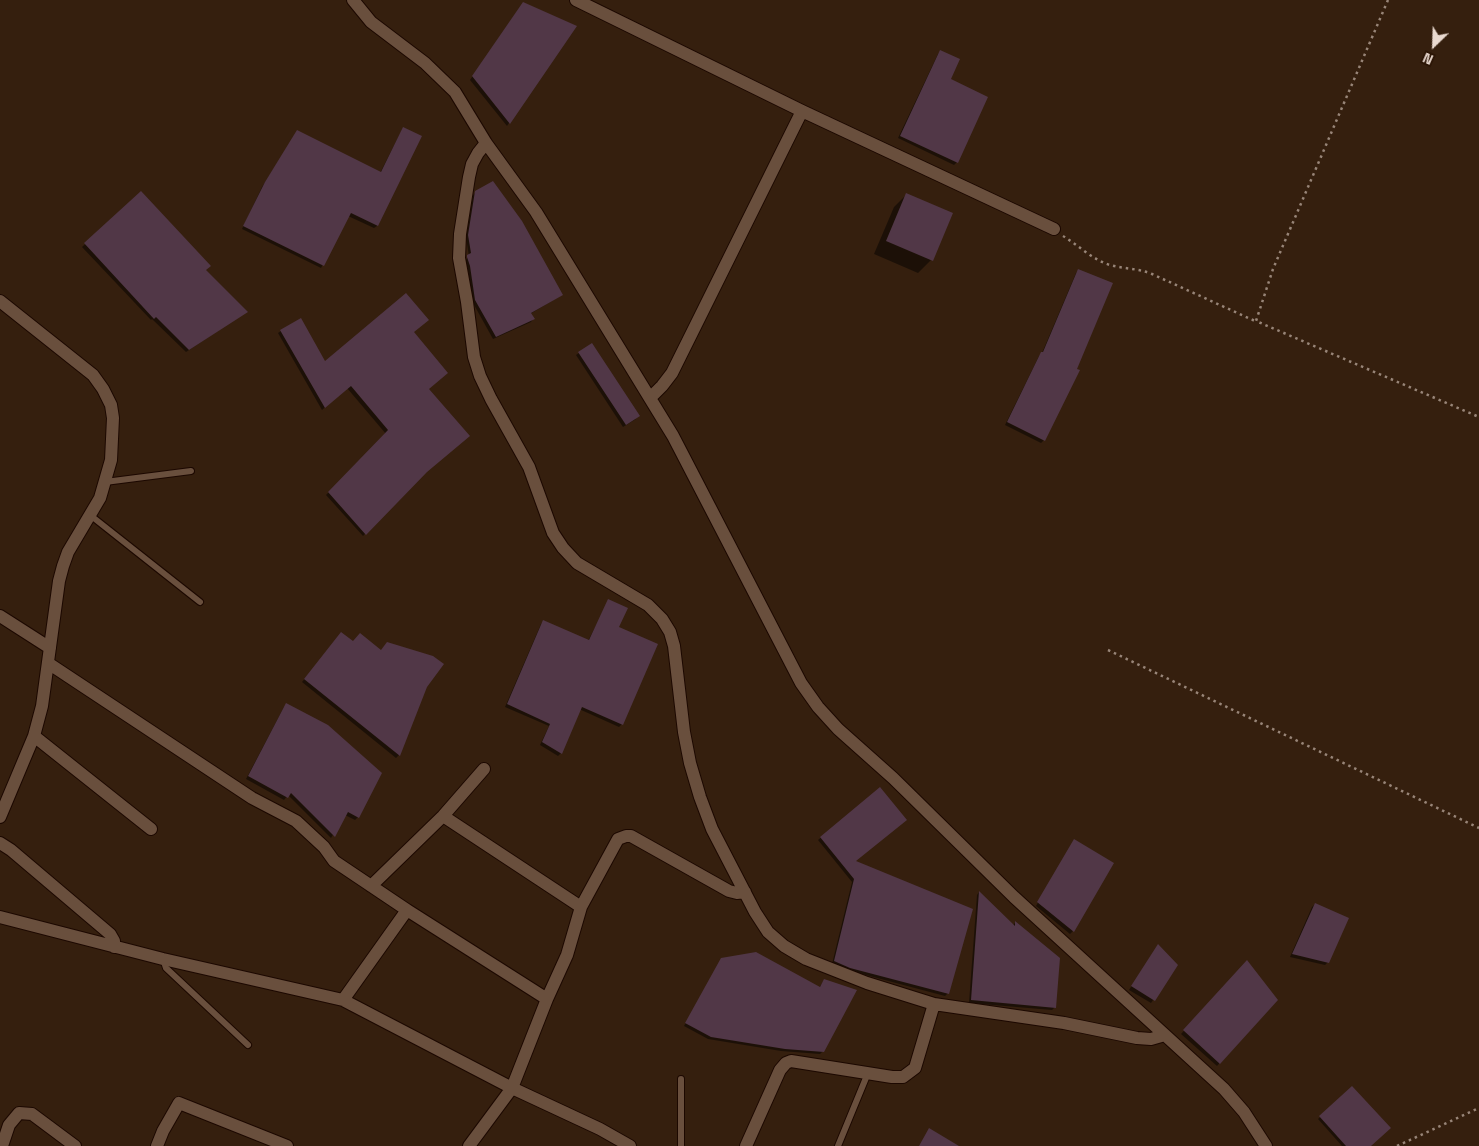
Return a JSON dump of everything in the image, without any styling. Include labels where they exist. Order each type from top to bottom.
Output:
[{"type":"street","points":[[354,0],[371,22],[425,63],[455,92],[486,144],[536,212],[678,444],[802,683],[818,707],[838,729],[893,778],[1014,897],[1165,1036],[1204,1069],[1244,1112],[1266,1146]]},
{"type":"street","points":[[576,0],[802,111],[1054,229]]},
{"type":"street","points":[[650,398],[672,373],[802,111]]},
{"type":"street","points":[[486,144],[472,164],[460,234],[459,258],[474,357],[480,376],[491,399],[530,466],[553,534],[563,548],[577,563],[648,605],[662,619],[670,632],[674,646],[684,732],[697,789],[712,829],[768,932],[784,946],[806,959],[867,983],[934,1004],[1064,1022],[1137,1038],[1152,1039],[1165,1036]]},
{"type":"street","points":[[0,301],[93,375],[111,405],[114,418],[111,460],[100,498],[68,552],[59,581],[42,706],[34,736],[0,817]]},
{"type":"street","points":[[0,616],[50,648]]},
{"type":"street","points":[[48,663],[252,798],[296,821],[324,848],[334,861],[407,910],[547,998]]},
{"type":"street","points":[[34,736],[151,829]]},
{"type":"street","points":[[371,886],[443,816],[484,769]]},
{"type":"street","points":[[443,816],[581,907]]},
{"type":"street","points":[[469,1146],[512,1088],[572,940],[581,907],[615,842],[626,836],[636,839],[729,891],[745,892]]},
{"type":"street","points":[[0,843],[11,850],[110,934],[114,941],[114,947]]},
{"type":"street","points":[[343,1000],[407,910]]},
{"type":"street","points":[[0,917],[163,959],[343,1000],[512,1088],[600,1129],[630,1146]]},
{"type":"street","points":[[746,1146],[780,1070],[786,1063],[791,1061],[897,1077],[907,1075],[915,1068],[934,1004]]},
{"type":"street","points":[[157,1146],[163,1130],[179,1103],[287,1146]]},
{"type":"street","points":[[2,1146],[9,1125],[19,1113],[32,1114],[74,1146]]},
{"type":"lane","points":[[105,482],[191,471]]},
{"type":"lane","points":[[90,515],[200,602]]},
{"type":"lane","points":[[163,959],[166,968],[248,1045]]},
{"type":"lane","points":[[838,1146],[868,1073]]},
{"type":"lane","points":[[681,1079],[681,1146]]},
{"type":"path","points":[[1256,321],[1273,269],[1388,0]]},
{"type":"path","points":[[1054,229],[1110,265],[1142,270],[1152,274],[1479,417]]},
{"type":"path","points":[[1108,650],[1479,828]]},
{"type":"path","points":[[1397,1146],[1479,1108]]},
{"type":"building","points":[[523,2],[577,26],[510,124],[472,76]]},
{"type":"building","points":[[940,50],[960,59],[951,79],[988,97],[958,163],[900,136]]},
{"type":"building","points":[[403,127],[422,136],[378,226],[351,213],[324,266],[243,226],[265,182],[297,130],[381,172]]},
{"type":"building","points":[[493,181],[522,221],[563,295],[531,313],[535,319],[496,337],[475,300],[467,257],[471,253],[468,235],[475,191]]},
{"type":"building","points":[[141,191],[211,266],[206,270],[248,312],[189,350],[156,317],[154,319],[84,243]]},
{"type":"building","points":[[906,193],[953,213],[933,261],[886,241]]},
{"type":"building","points":[[1078,269],[1113,283],[1077,369],[1080,370],[1045,441],[1007,422],[1041,352],[1043,352]]},
{"type":"building","points":[[406,293],[429,320],[414,332],[448,373],[429,389],[470,436],[427,472],[366,535],[328,492],[388,430],[351,386],[325,408],[280,330],[301,318],[325,361]]},
{"type":"building","points":[[592,343],[640,416],[626,425],[578,352]]},
{"type":"building","points":[[608,599],[628,608],[619,627],[658,644],[623,725],[582,707],[562,754],[542,742],[550,724],[507,704],[543,620],[589,640]]},
{"type":"building","points":[[341,632],[353,641],[360,633],[381,650],[387,642],[433,656],[444,664],[427,687],[400,756],[304,679]]},
{"type":"building","points":[[286,703],[328,725],[382,773],[359,818],[348,812],[335,837],[291,793],[288,798],[248,776]]},
{"type":"building","points":[[880,787],[907,820],[856,861],[973,909],[949,994],[850,968],[834,961],[854,879],[820,837]]},
{"type":"building","points":[[1074,839],[1114,863],[1074,932],[1037,902]]},
{"type":"building","points":[[979,891],[1015,926],[1015,921],[1060,958],[1056,1008],[971,1000]]},
{"type":"building","points":[[1315,903],[1349,918],[1329,963],[1292,954]]},
{"type":"building","points":[[1158,944],[1178,965],[1155,1001],[1131,986]]},
{"type":"building","points":[[756,952],[820,987],[824,979],[857,990],[824,1052],[785,1049],[711,1037],[685,1023],[721,958]]},
{"type":"building","points":[[1247,960],[1278,1000],[1220,1064],[1183,1030]]},
{"type":"building","points":[[1352,1086],[1391,1128],[1371,1146],[1346,1146],[1319,1116]]},
{"type":"building","points":[[929,1128],[959,1146],[919,1146]]}]
